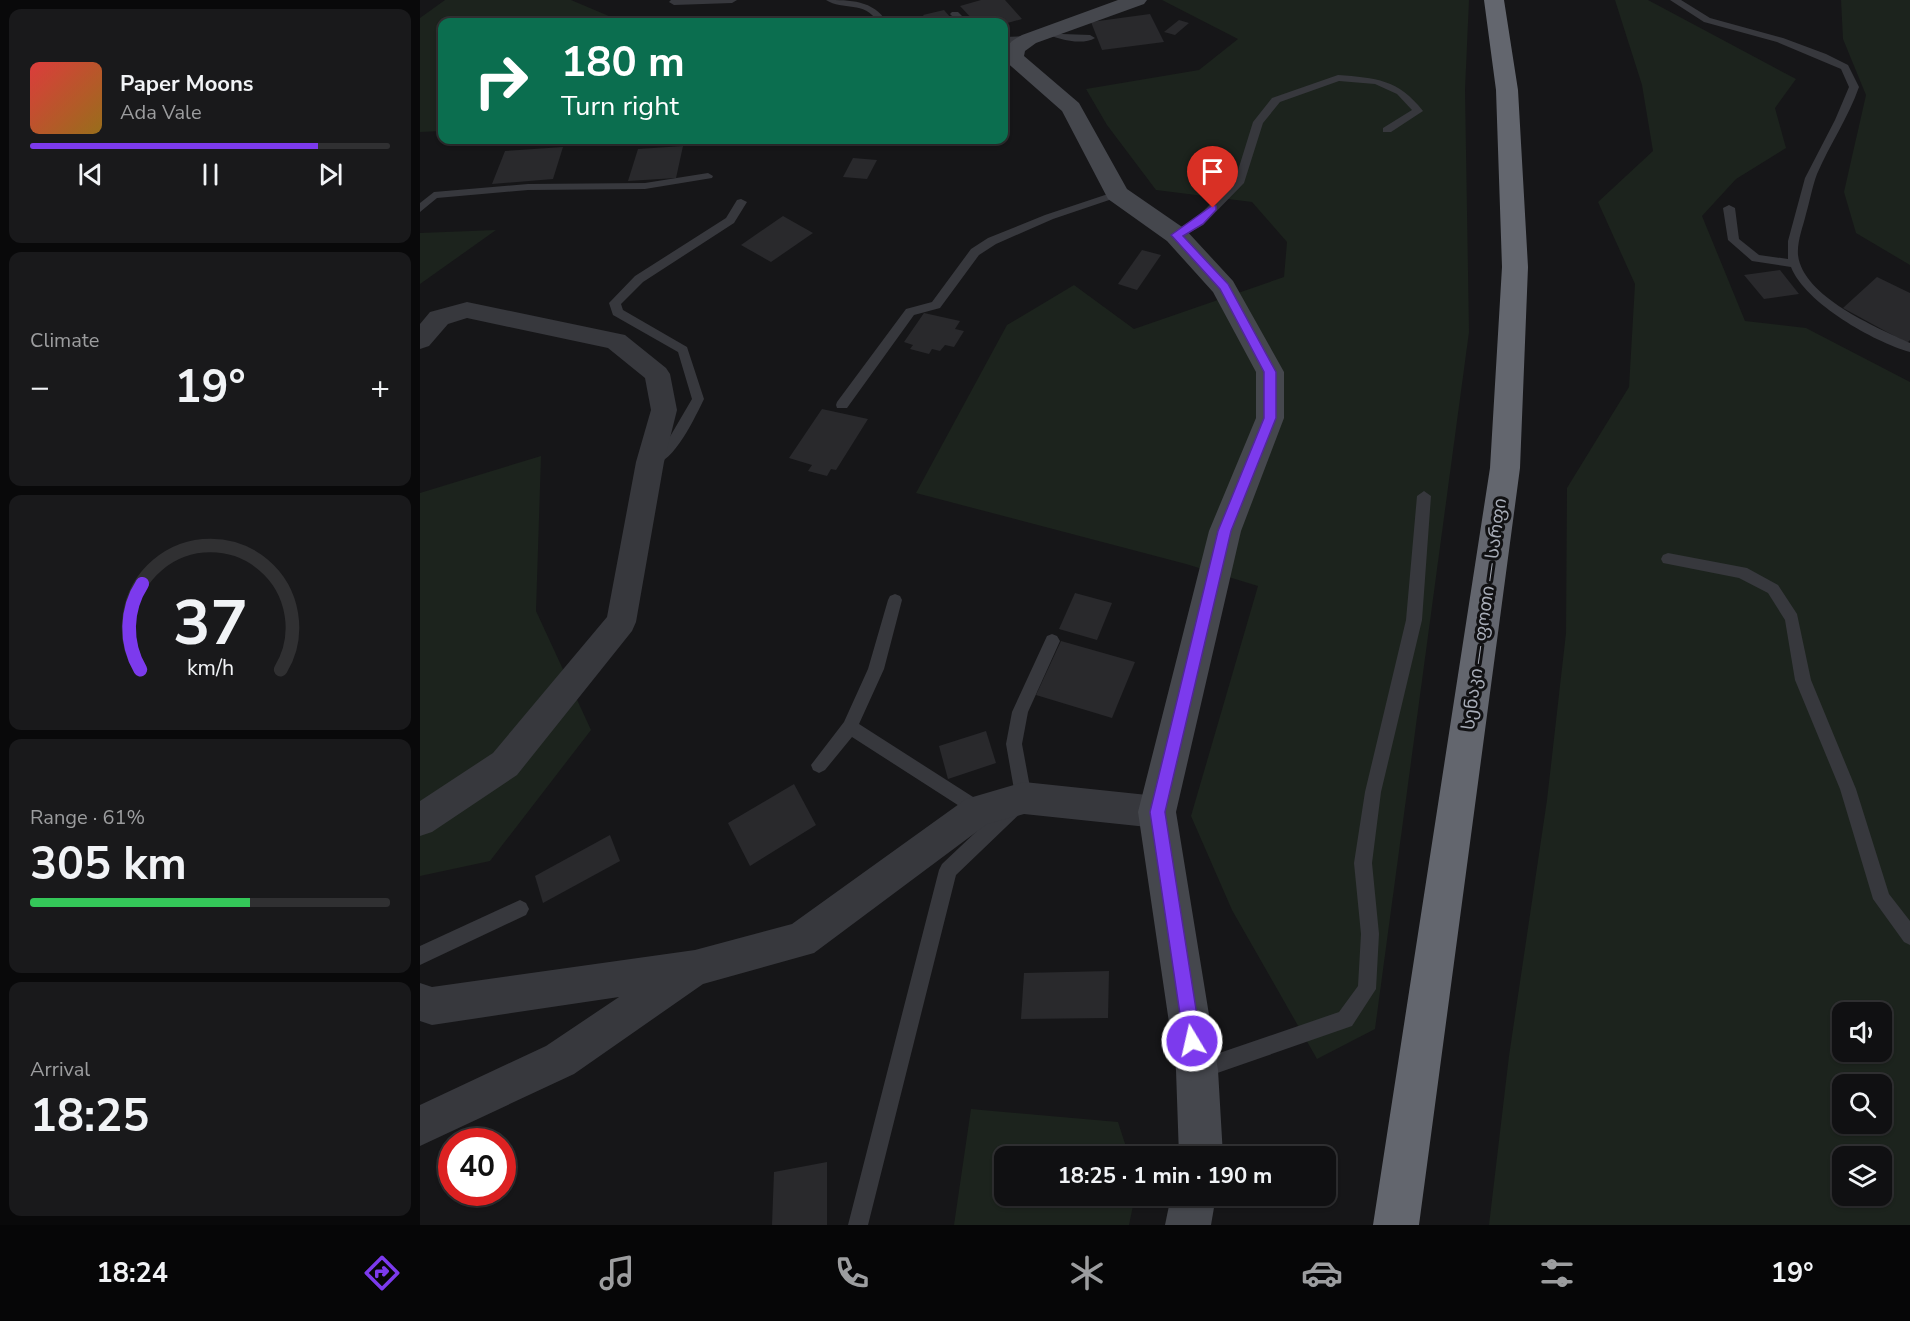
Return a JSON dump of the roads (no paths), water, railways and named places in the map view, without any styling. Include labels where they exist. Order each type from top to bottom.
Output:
[{"type":"highway","name":"სენაკი — ფოთი — სარფი","points":[[1396,1225],[1506,468],[1515,267],[1507,90],[1494,0]]},
{"type":"street","points":[[1137,0],[1019,45],[1071,108],[1117,194],[1176,235],[1224,287],[1270,372],[1270,418],[1225,531],[1157,812],[1197,1070],[1201,1146]]},
{"type":"street","points":[[420,820],[505,764],[621,622],[650,462],[664,410],[657,374],[616,341],[467,310],[439,318],[423,333]]},
{"type":"street","points":[[420,1002],[432,1006],[696,968],[801,940],[978,810],[1024,798],[1157,812]]},
{"type":"street","points":[[420,1126],[560,1060],[696,968]]},
{"type":"street","points":[[1188,1225],[1192,1206]]},
{"type":"lane","points":[[674,2],[732,0]]},
{"type":"lane","points":[[831,0],[871,8],[879,18]]},
{"type":"lane","points":[[1675,0],[1707,20],[1780,40],[1845,67],[1854,87],[1846,109],[1811,176],[1792,256],[1800,273],[1816,294],[1856,322],[1910,348]]},
{"type":"lane","points":[[955,14],[959,18]]},
{"type":"lane","points":[[1019,45],[1060,37],[1090,38]]},
{"type":"lane","points":[[1176,235],[1199,222],[1240,181],[1258,122],[1276,99],[1338,78],[1377,81],[1401,92],[1418,111],[1387,130]]},
{"type":"lane","points":[[420,209],[434,195],[528,187],[645,186],[708,176]]},
{"type":"lane","points":[[843,405],[910,312],[936,305],[975,252],[992,241],[1049,217],[1117,194]]},
{"type":"lane","points":[[650,462],[673,444],[698,399],[683,350],[617,312],[615,303],[639,279],[730,220],[741,202]]},
{"type":"lane","points":[[1730,208],[1734,240],[1756,258],[1796,264]]},
{"type":"lane","points":[[1197,1070],[1345,1018],[1366,989],[1370,934],[1363,863],[1373,792],[1414,620],[1424,496]]},
{"type":"lane","points":[[1668,559],[1742,572],[1773,589],[1792,619],[1803,680],[1848,789],[1882,899],[1910,936]]},
{"type":"lane","points":[[819,765],[850,727],[876,669],[895,600]]},
{"type":"lane","points":[[858,1225],[948,870],[1024,798],[1014,744],[1020,712],[1052,641]]},
{"type":"lane","points":[[850,727],[978,810]]},
{"type":"lane","points":[[420,956],[520,909]]}]
